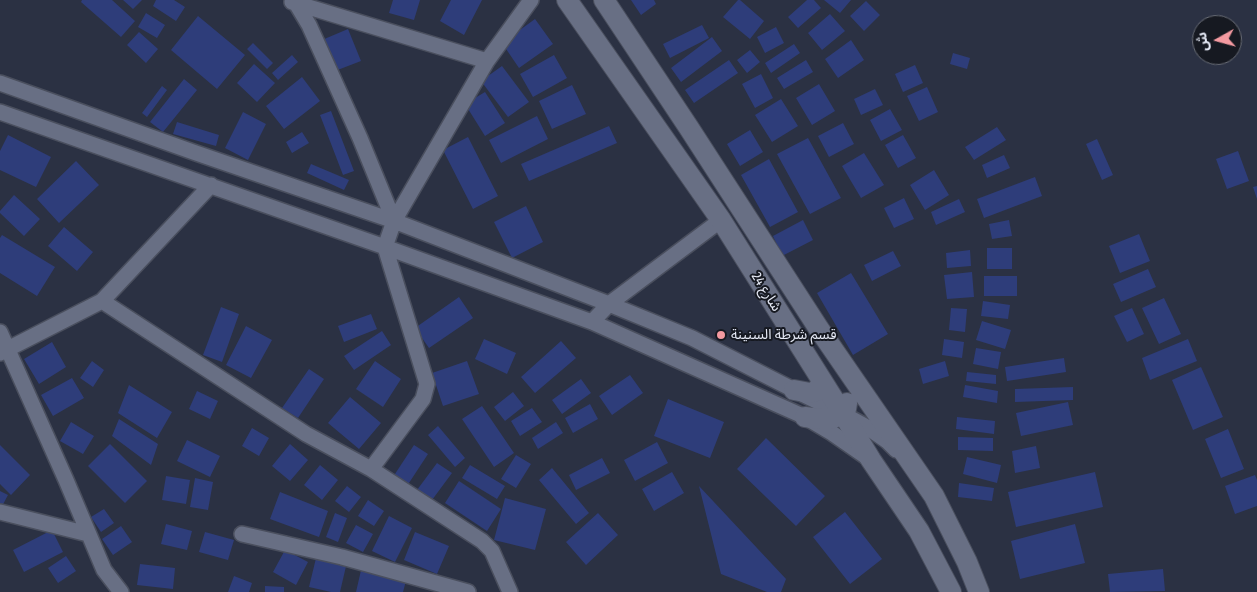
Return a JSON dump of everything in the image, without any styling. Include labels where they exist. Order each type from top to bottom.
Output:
[{"type":"street","points":[[370,469],[423,399],[427,384],[385,247],[394,221],[487,61],[531,0]]},
{"type":"street","name":"شارع 24","points":[[567,0],[721,220],[871,460],[919,531],[950,592]]},
{"type":"street","name":"شارع 24","points":[[604,0],[819,329],[934,496],[967,562],[979,592]]},
{"type":"street","points":[[292,2],[487,61]]},
{"type":"street","points":[[292,2],[309,25],[394,221]]},
{"type":"street","points":[[0,82],[196,153],[394,221],[692,338],[867,427],[887,441],[911,463]]},
{"type":"street","points":[[0,112],[211,185],[592,322],[805,417],[871,460]]},
{"type":"street","points":[[4,351],[102,301],[211,185]]},
{"type":"street","points":[[592,322],[609,304],[721,220]]},
{"type":"street","points":[[102,301],[306,434],[370,469],[482,541],[492,551],[510,592]]},
{"type":"street","points":[[0,332],[4,351],[66,480],[104,570],[121,592]]},
{"type":"street","points":[[805,417],[831,419],[843,414],[848,398],[845,366]]},
{"type":"street","points":[[786,386],[810,393],[817,391],[822,380]]},
{"type":"street","points":[[770,402],[786,386]]},
{"type":"street","points":[[0,512],[88,534]]},
{"type":"street","points":[[242,534],[342,557],[468,592]]},
{"type":"building","points":[[82,0],[112,0],[135,21],[121,37],[81,2]]},
{"type":"building","points":[[123,0],[142,0],[133,9]]},
{"type":"building","points":[[156,0],[174,0],[185,7],[176,21],[153,6]]},
{"type":"building","points":[[393,0],[420,0],[414,20],[389,13]]},
{"type":"building","points":[[451,0],[482,0],[464,35],[440,21]]},
{"type":"building","points":[[631,0],[654,0],[656,4],[641,15]]},
{"type":"building","points":[[738,0],[764,21],[750,39],[723,17]]},
{"type":"building","points":[[807,0],[814,0],[821,8],[798,28],[788,17]]},
{"type":"building","points":[[824,0],[851,0],[840,13]]},
{"type":"building","points":[[866,1],[880,15],[864,31],[850,16]]},
{"type":"building","points":[[146,13],[165,25],[157,38],[138,27]]},
{"type":"building","points":[[830,14],[845,31],[822,50],[808,33]]},
{"type":"building","points":[[198,16],[245,55],[217,89],[171,50]]},
{"type":"building","points":[[535,19],[553,44],[519,68],[502,43]]},
{"type":"building","points":[[702,25],[709,38],[670,58],[663,44]]},
{"type":"building","points":[[776,27],[784,43],[765,53],[757,37]]},
{"type":"building","points":[[348,29],[361,61],[335,71],[322,40]]},
{"type":"building","points":[[139,32],[158,49],[146,63],[127,45]]},
{"type":"building","points":[[712,37],[722,51],[681,82],[671,68]]},
{"type":"building","points":[[851,40],[864,60],[838,78],[825,59]]},
{"type":"building","points":[[253,43],[273,63],[267,69],[247,49]]},
{"type":"building","points":[[794,44],[800,53],[771,73],[765,63]]},
{"type":"building","points":[[750,50],[760,62],[747,73],[737,60]]},
{"type":"building","points":[[953,53],[970,58],[967,69],[950,64]]},
{"type":"building","points":[[292,55],[298,62],[278,80],[272,73]]},
{"type":"building","points":[[554,55],[567,78],[533,97],[520,74]]},
{"type":"building","points":[[729,60],[738,73],[694,103],[685,90]]},
{"type":"building","points":[[806,60],[813,72],[784,89],[777,78]]},
{"type":"building","points":[[254,64],[275,83],[257,102],[237,83]]},
{"type":"building","points":[[915,65],[923,83],[903,92],[895,74]]},
{"type":"building","points":[[502,66],[529,102],[508,117],[481,81]]},
{"type":"building","points":[[761,74],[773,98],[755,108],[742,84]]},
{"type":"building","points":[[302,77],[320,101],[284,129],[266,106]]},
{"type":"building","points":[[184,79],[197,90],[163,132],[150,122]]},
{"type":"building","points":[[819,84],[835,111],[812,125],[796,98]]},
{"type":"building","points":[[572,85],[586,114],[552,129],[539,101]]},
{"type":"building","points":[[162,86],[167,90],[147,117],[142,113]]},
{"type":"building","points":[[927,87],[938,112],[919,121],[907,96]]},
{"type":"building","points":[[875,89],[883,105],[861,115],[854,99]]},
{"type":"building","points":[[485,92],[505,123],[485,136],[465,104]]},
{"type":"building","points":[[781,99],[798,126],[772,142],[755,115]]},
{"type":"building","points":[[890,109],[902,130],[881,141],[870,120]]},
{"type":"building","points":[[331,111],[354,171],[343,175],[320,115]]},
{"type":"building","points":[[243,112],[266,124],[248,160],[225,148]]},
{"type":"building","points":[[537,116],[548,139],[501,163],[489,140]]},
{"type":"building","points":[[177,122],[219,135],[216,146],[173,134]]},
{"type":"building","points":[[843,123],[854,144],[829,157],[818,136]]},
{"type":"building","points":[[609,126],[617,143],[529,181],[521,164]]},
{"type":"building","points":[[997,127],[1006,140],[974,160],[965,147]]},
{"type":"building","points":[[750,130],[763,152],[740,166],[727,144]]},
{"type":"building","points":[[302,132],[309,143],[292,153],[286,142]]},
{"type":"building","points":[[8,135],[51,157],[36,187],[0,170],[0,151]]},
{"type":"building","points":[[903,135],[916,158],[898,168],[885,145]]},
{"type":"building","points":[[468,137],[498,196],[473,209],[443,150]]},
{"type":"building","points":[[808,138],[841,198],[810,214],[777,154]]},
{"type":"building","points":[[1097,139],[1113,175],[1102,180],[1086,144]]},
{"type":"building","points":[[1238,151],[1249,181],[1227,189],[1216,159]]},
{"type":"building","points":[[864,153],[884,185],[861,198],[842,166]]},
{"type":"building","points":[[1004,155],[1010,168],[987,178],[982,165]]},
{"type":"building","points":[[769,159],[798,212],[770,227],[741,175]]},
{"type":"building","points":[[76,161],[99,185],[59,223],[37,199]]},
{"type":"building","points":[[311,164],[349,180],[344,190],[307,173]]},
{"type":"building","points":[[934,170],[949,195],[925,210],[910,185]]},
{"type":"building","points":[[1035,177],[1042,196],[984,218],[977,199]]},
{"type":"building","points":[[1257,186],[1257,199],[1253,187]]},
{"type":"building","points":[[14,195],[40,219],[24,236],[0,213]]},
{"type":"building","points":[[904,198],[914,219],[894,228],[884,208]]},
{"type":"building","points":[[959,199],[965,212],[936,225],[931,212]]},
{"type":"building","points":[[526,206],[543,242],[512,258],[494,222]]},
{"type":"building","points":[[803,220],[813,240],[782,256],[773,236]]},
{"type":"building","points":[[1009,220],[1012,236],[992,239],[989,224]]},
{"type":"building","points":[[64,227],[93,252],[77,271],[48,246]]},
{"type":"building","points":[[1139,234],[1150,261],[1120,273],[1109,246]]},
{"type":"building","points":[[2,235],[55,267],[37,296],[0,273],[0,238]]},
{"type":"building","points":[[987,248],[1012,248],[1012,269],[987,269]]},
{"type":"building","points":[[970,250],[971,266],[947,268],[946,253]]},
{"type":"building","points":[[893,251],[901,266],[872,281],[864,265]]},
{"type":"building","points":[[1148,269],[1156,287],[1121,302],[1113,284]]},
{"type":"building","points":[[972,272],[974,297],[947,299],[944,275]]},
{"type":"building","points":[[851,273],[888,334],[853,355],[817,293]]},
{"type":"building","points":[[984,276],[1017,276],[1017,296],[984,296]]},
{"type":"building","points":[[459,297],[473,318],[429,348],[415,328]]},
{"type":"building","points":[[1164,298],[1181,334],[1159,344],[1142,308]]},
{"type":"building","points":[[983,301],[1010,305],[1008,319],[981,316]]},
{"type":"building","points":[[221,307],[239,314],[222,362],[203,355]]},
{"type":"building","points":[[951,308],[967,309],[965,332],[949,330]]},
{"type":"building","points":[[1132,308],[1144,334],[1127,342],[1114,316]]},
{"type":"building","points":[[371,314],[377,329],[344,342],[338,326]]},
{"type":"building","points":[[982,321],[1011,330],[1005,349],[976,340]]},
{"type":"building","points":[[246,326],[272,340],[251,378],[226,365]]},
{"type":"building","points":[[382,331],[391,345],[354,370],[344,356]]},
{"type":"building","points":[[484,339],[516,353],[507,374],[475,359]]},
{"type":"building","points":[[944,339],[964,342],[962,358],[942,355]]},
{"type":"building","points":[[1188,339],[1197,361],[1150,380],[1142,358]]},
{"type":"building","points":[[561,341],[576,358],[535,393],[521,377]]},
{"type":"building","points":[[52,342],[66,367],[39,384],[24,359]]},
{"type":"building","points":[[976,348],[1001,352],[998,369],[973,364]]},
{"type":"building","points":[[1064,358],[1066,372],[1007,381],[1005,367]]},
{"type":"building","points":[[92,361],[104,370],[93,387],[80,378]]},
{"type":"building","points":[[375,361],[401,379],[383,407],[356,389]]},
{"type":"building","points":[[467,361],[479,394],[443,406],[432,373]]},
{"type":"building","points":[[945,361],[949,376],[923,384],[919,369]]},
{"type":"building","points":[[1201,367],[1223,417],[1193,430],[1172,380]]},
{"type":"building","points":[[309,369],[324,379],[298,418],[282,408]]},
{"type":"building","points":[[967,372],[996,375],[996,384],[966,381]]},
{"type":"building","points":[[630,375],[643,393],[612,415],[599,396]]},
{"type":"building","points":[[72,378],[84,398],[53,416],[41,395]]},
{"type":"building","points":[[581,379],[591,393],[562,414],[552,400]]},
{"type":"building","points":[[129,385],[172,412],[157,438],[118,413]]},
{"type":"building","points":[[965,385],[998,391],[997,403],[963,397]]},
{"type":"building","points":[[1073,387],[1073,400],[1015,402],[1015,389]]},
{"type":"building","points":[[197,391],[218,401],[210,419],[189,409]]},
{"type":"building","points":[[513,392],[524,406],[505,421],[494,407]]},
{"type":"building","points":[[350,397],[381,423],[359,449],[328,423]]},
{"type":"building","points":[[668,399],[724,422],[710,458],[654,436]]},
{"type":"building","points":[[1068,402],[1073,425],[1021,436],[1016,413]]},
{"type":"building","points":[[590,404],[598,419],[573,433],[565,418]]},
{"type":"building","points":[[482,406],[514,453],[494,467],[462,419]]},
{"type":"building","points":[[532,408],[542,422],[520,436],[511,421]]},
{"type":"building","points":[[957,417],[995,421],[994,434],[956,429]]},
{"type":"building","points":[[119,419],[158,444],[151,465],[112,436]]},
{"type":"building","points":[[71,422],[94,436],[83,454],[60,441]]},
{"type":"building","points":[[556,422],[563,433],[538,449],[532,438]]},
{"type":"building","points":[[438,426],[465,458],[455,467],[428,435]]},
{"type":"building","points":[[252,428],[269,438],[259,456],[242,446]]},
{"type":"building","points":[[1228,429],[1244,469],[1221,478],[1205,439]]},
{"type":"building","points":[[958,437],[993,438],[993,451],[958,450]]},
{"type":"building","points":[[766,438],[825,496],[796,526],[737,469]]},
{"type":"building","points":[[187,440],[220,456],[210,477],[177,461]]},
{"type":"building","points":[[657,442],[668,463],[635,481],[624,460]]},
{"type":"building","points":[[110,444],[147,481],[125,503],[88,466]]},
{"type":"building","points":[[290,444],[308,460],[290,481],[272,466]]},
{"type":"building","points":[[0,445],[30,475],[11,495],[0,484]]},
{"type":"building","points":[[414,445],[428,454],[407,486],[393,477]]},
{"type":"building","points":[[1036,446],[1040,468],[1015,473],[1012,451]]},
{"type":"building","points":[[516,455],[531,464],[516,488],[501,479]]},
{"type":"building","points":[[967,457],[1001,465],[997,483],[963,474]]},
{"type":"building","points":[[602,458],[610,473],[576,490],[569,475]]},
{"type":"building","points":[[437,463],[452,473],[432,500],[417,490]]},
{"type":"building","points":[[320,465],[338,480],[322,500],[304,485]]},
{"type":"building","points":[[470,465],[505,486],[497,499],[462,478]]},
{"type":"building","points":[[552,468],[589,513],[576,524],[539,480]]},
{"type":"building","points":[[672,472],[684,493],[654,511],[642,489]]},
{"type":"building","points":[[1095,472],[1103,507],[1016,527],[1008,492]]},
{"type":"building","points":[[1255,475],[1257,480],[1257,506],[1235,514],[1225,486]]},
{"type":"building","points":[[166,476],[190,480],[186,504],[162,500]]},
{"type":"building","points":[[195,478],[213,482],[208,510],[190,507]]},
{"type":"building","points":[[459,481],[501,509],[487,531],[445,503]]},
{"type":"building","points":[[959,483],[994,488],[992,501],[958,497]]},
{"type":"building","points":[[347,486],[361,497],[349,512],[335,501]]},
{"type":"building","points":[[699,486],[786,579],[781,592],[767,592],[721,574]]},
{"type":"building","points":[[0,491],[8,495],[0,510]]},
{"type":"building","points":[[280,492],[328,511],[319,537],[270,519]]},
{"type":"building","points":[[505,498],[546,509],[535,550],[494,540]]},
{"type":"building","points":[[368,500],[384,511],[374,526],[358,516]]},
{"type":"building","points":[[104,509],[114,523],[101,532],[91,517]]},
{"type":"building","points":[[845,512],[882,559],[850,584],[813,537]]},
{"type":"building","points":[[335,513],[347,518],[338,542],[326,537]]},
{"type":"building","points":[[598,513],[618,535],[586,565],[566,542]]},
{"type":"building","points":[[389,516],[412,528],[395,562],[372,551]]},
{"type":"building","points":[[166,524],[192,531],[187,550],[161,544]]},
{"type":"building","points":[[1075,524],[1085,563],[1020,579],[1011,541]]},
{"type":"building","points":[[356,525],[373,534],[363,552],[346,543]]},
{"type":"building","points":[[121,526],[132,542],[113,555],[102,539]]},
{"type":"building","points":[[52,530],[63,552],[24,572],[13,550]]},
{"type":"building","points":[[205,532],[234,540],[228,560],[199,552]]},
{"type":"building","points":[[415,532],[449,546],[437,574],[404,560]]},
{"type":"building","points":[[285,550],[308,562],[296,585],[273,572]]},
{"type":"building","points":[[317,554],[347,562],[340,592],[309,587]]},
{"type":"building","points":[[66,556],[76,571],[58,583],[48,568]]},
{"type":"building","points":[[140,564],[175,568],[173,589],[137,585]]},
{"type":"building","points":[[362,566],[407,577],[403,592],[356,592]]},
{"type":"building","points":[[1163,569],[1165,591],[1110,592],[1108,574]]},
{"type":"building","points":[[234,576],[252,583],[249,592],[228,592]]},
{"type":"building","points":[[265,586],[284,587],[284,592],[265,592]]},
{"type":"place","name":"قسم شرطة السنينة","points":[[721,335]]}]
